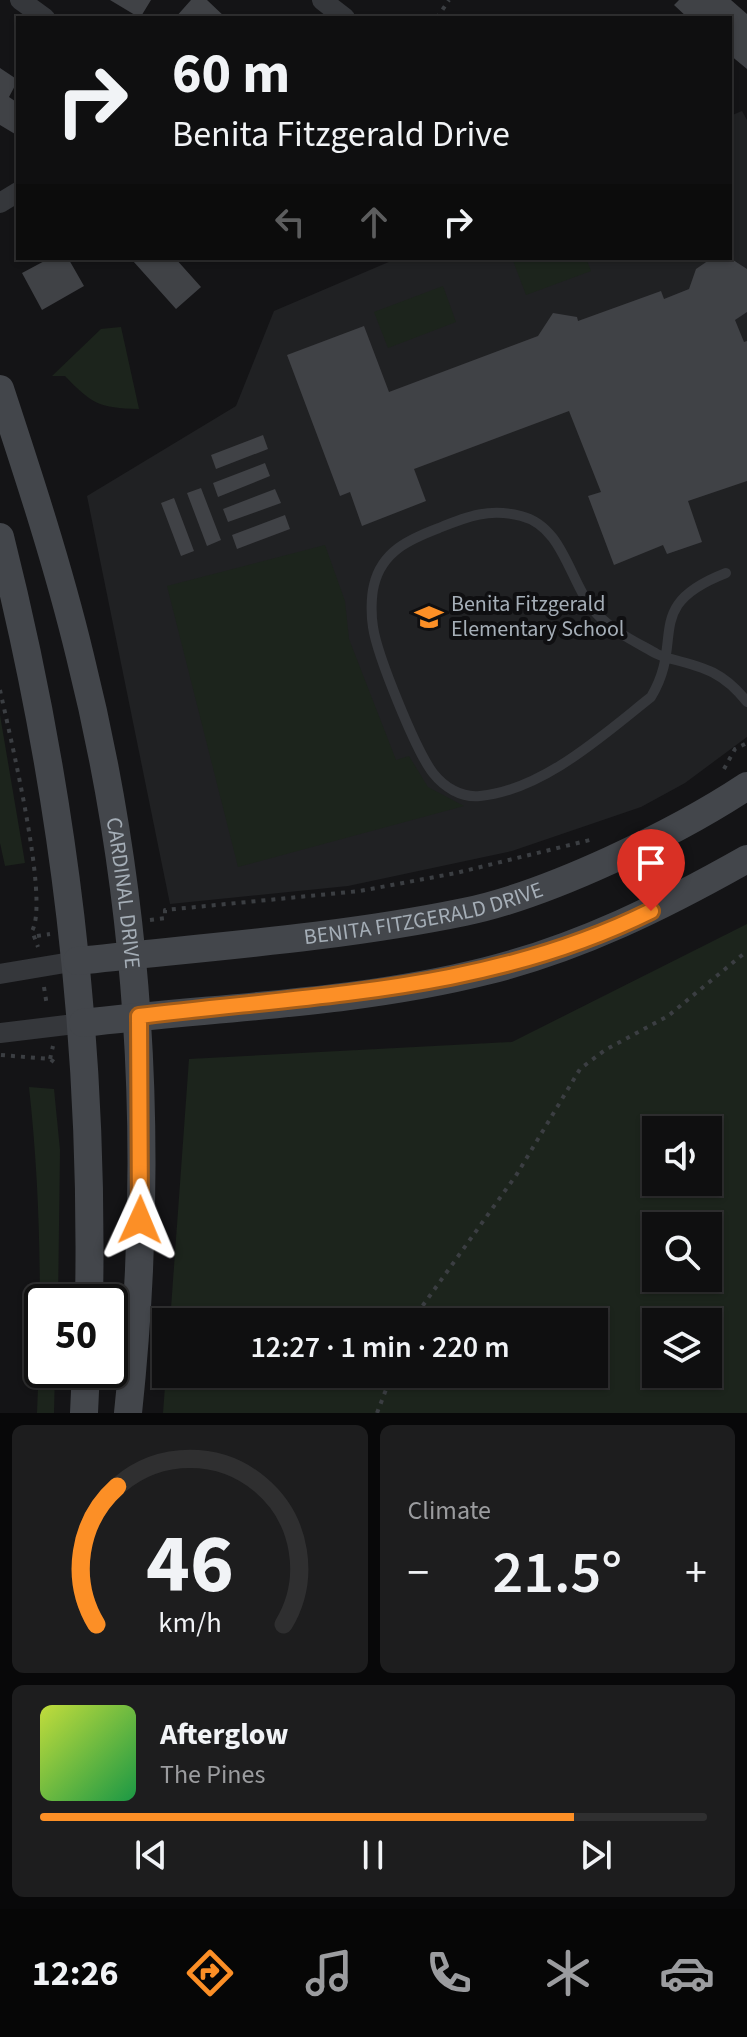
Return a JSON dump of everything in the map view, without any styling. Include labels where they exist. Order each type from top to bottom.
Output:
[{"type":"main road","name":"CARDINAL DRIVE","points":[[0,389],[61,580],[81,658],[104,765],[133,955],[139,1016],[140,1248],[128,1413]]},
{"type":"main road","points":[[0,537],[44,724],[74,931],[83,1023],[89,1284]]},
{"type":"main road","name":"BENITA FITZGERALD DRIVE","points":[[77,961],[467,912],[524,894],[622,852],[723,802],[747,786]]},
{"type":"main road","points":[[83,1023],[384,991],[488,971],[562,948],[631,921],[747,859]]},
{"type":"main road","points":[[84,1413],[85,1388]]},
{"type":"street","points":[[20,0],[42,16]]},
{"type":"street","points":[[322,0],[342,16]]},
{"type":"street","points":[[0,974],[77,961]]},
{"type":"street","points":[[0,1033],[83,1023]]},
{"type":"lane","points":[[726,573],[689,591],[675,606],[669,617],[664,657],[658,686],[651,697],[592,745],[554,770],[491,793],[469,796],[444,785],[432,771],[373,629],[374,585],[390,554],[405,541],[475,513],[499,511],[536,522],[555,540],[596,613],[631,640],[664,657],[716,672],[734,685],[747,702]]},
{"type":"path","points":[[0,690],[34,876],[38,916],[32,931],[37,936],[54,1053],[50,1059],[0,1055]]},
{"type":"path","points":[[716,776],[735,749],[740,750],[747,743]]},
{"type":"path","points":[[128,923],[165,918],[165,910],[360,891],[592,840]]},
{"type":"path","points":[[37,936],[74,931]]},
{"type":"path","points":[[421,1308],[517,1174],[580,1069],[605,1050],[668,1016],[747,951]]},
{"type":"path","points":[[377,1413],[387,1388]]},
{"type":"shaded area","name":"Benita Fitzgerald Elementary School","points":[[742,111],[747,120],[747,737],[685,783],[641,807],[512,851],[348,886],[170,904],[87,496],[236,406],[274,311],[393,260],[732,260],[732,115]]},
{"type":"shaded area","points":[[513,260],[587,260],[591,271],[526,295]]},
{"type":"shaded area","points":[[443,286],[456,322],[388,348],[374,312]]},
{"type":"shaded area","points":[[121,327],[139,409],[97,403],[65,376],[52,376],[101,329]]},
{"type":"shaded area","points":[[325,545],[345,601],[349,639],[396,760],[409,756],[428,787],[464,806],[238,867],[167,586]]},
{"type":"shaded area","points":[[0,715],[25,863],[5,866],[0,843]]},
{"type":"shaded area","points":[[747,924],[747,1413],[163,1413],[165,1388],[608,1388],[608,1308],[171,1308],[189,1059],[512,1042]]},
{"type":"shaded area","points":[[29,1087],[54,1089],[60,1150],[58,1284],[39,1284],[36,1169]]},
{"type":"shaded area","points":[[38,1388],[55,1388],[54,1413],[37,1413]]},
{"type":"building","points":[[110,0],[151,0],[141,16]]},
{"type":"building","points":[[191,0],[207,0],[224,16],[177,16]]},
{"type":"building","points":[[679,0],[731,0],[747,14],[747,69],[732,57],[732,16],[686,16],[674,5]]},
{"type":"building","points":[[0,68],[16,79],[9,97],[16,102],[15,134],[0,125]]},
{"type":"building","points":[[732,259],[747,269],[747,312],[735,320],[744,342],[747,341],[747,481],[688,501],[702,542],[667,554],[663,545],[614,565],[588,496],[601,492],[569,411],[414,469],[426,501],[362,526],[350,492],[340,496],[287,355],[364,326],[389,392],[538,336],[553,313],[577,317],[578,321],[661,291],[664,299],[689,289],[696,269],[709,260]]},
{"type":"building","points":[[46,260],[69,260],[84,286],[42,310],[22,273]]},
{"type":"building","points":[[177,260],[201,287],[176,309],[133,261]]},
{"type":"building","points":[[263,435],[268,449],[216,469],[211,455]]},
{"type":"building","points":[[265,463],[270,476],[218,497],[213,483]]},
{"type":"building","points":[[201,488],[221,540],[207,546],[187,493]]},
{"type":"building","points":[[275,489],[281,503],[228,522],[223,509]]},
{"type":"building","points":[[174,498],[194,551],[181,556],[161,503]]},
{"type":"building","points":[[285,515],[290,529],[237,549],[232,535]]},
{"type":"place","name":"Benita Fitzgerald Elementary School","points":[[429,617]]},
{"type":"route","points":[[140,1220],[139,1016],[436,983],[562,948],[651,911]]}]
